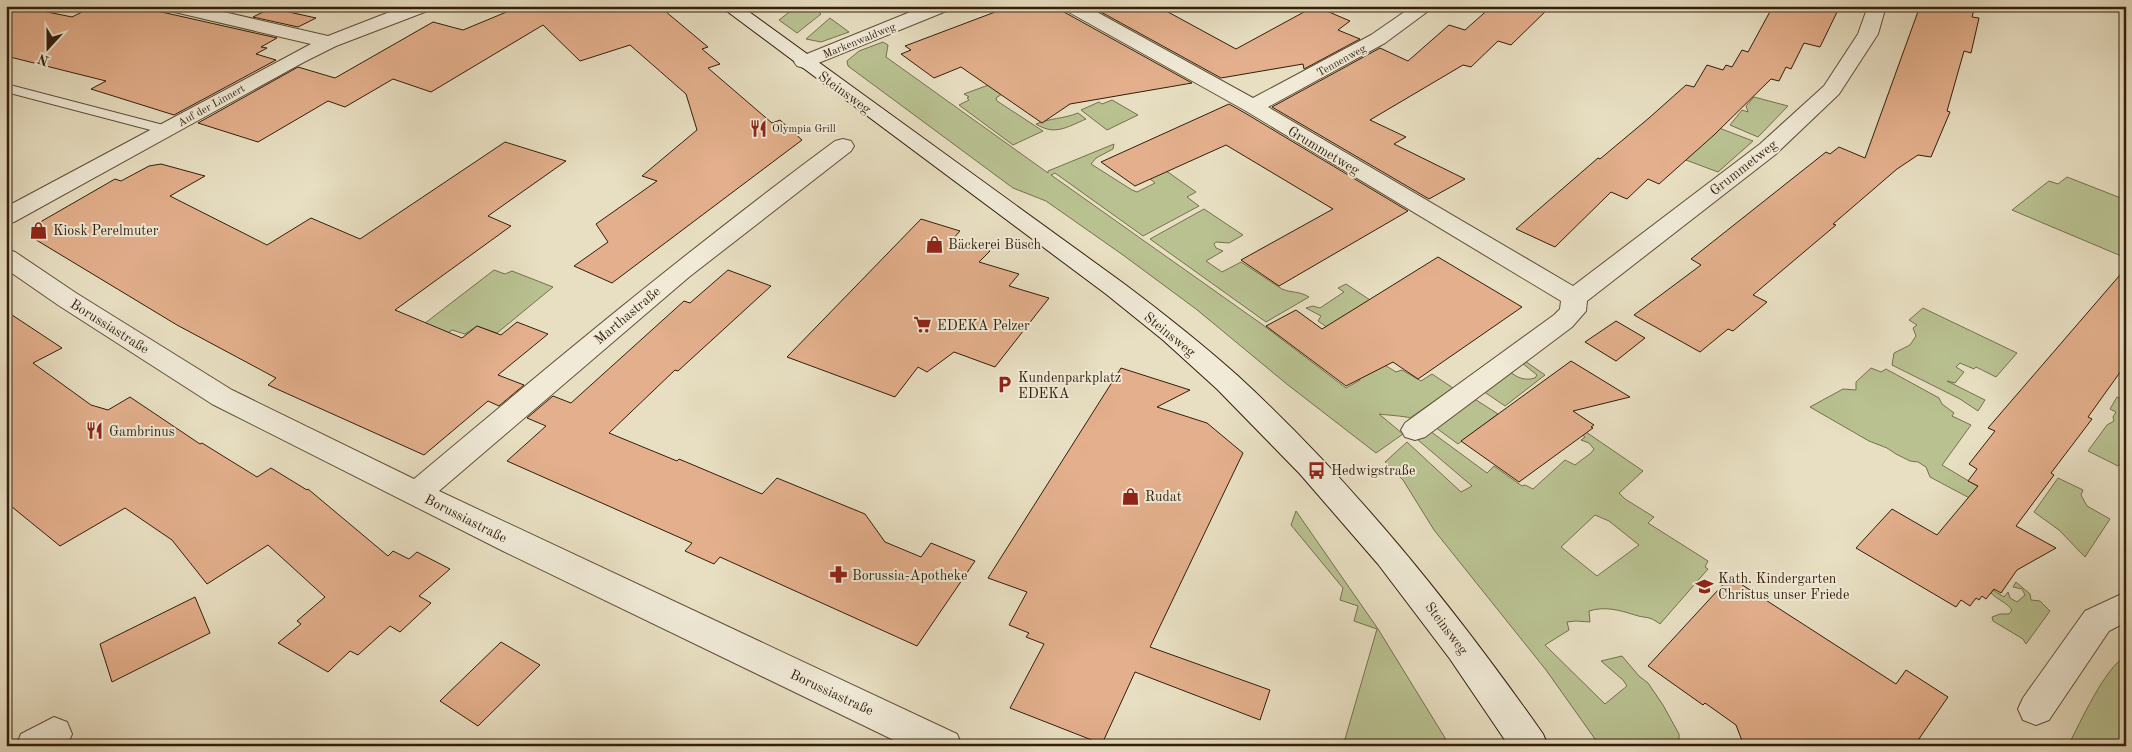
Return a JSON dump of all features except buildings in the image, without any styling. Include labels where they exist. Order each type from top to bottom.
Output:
[{"type":"street","points":[[173,6],[329,42]]},
{"type":"street","name":"Auf der Linnert","points":[[6,217],[329,42],[423,6]]},
{"type":"street","name":"Steinsweg","points":[[729,6],[1033,229],[1171,333],[1228,383],[1316,470],[1374,536],[1484,676],[1530,746]]},
{"type":"street","name":"Markenwaldweg","points":[[804,62],[942,6]]},
{"type":"street","name":"Grummetweg","points":[[1072,6],[1253,107],[1574,298]]},
{"type":"street","name":"Tennenweg","points":[[1253,107],[1378,39],[1426,6]]},
{"type":"street","name":"Grummetweg","points":[[1574,298],[1768,149],[1832,90],[1868,34],[1877,6]]},
{"type":"street","name":"Marthastraße","points":[[417,493],[684,268],[771,199],[843,146]]},
{"type":"street","name":"Borussiastraße","points":[[6,257],[67,299],[222,397],[514,542],[944,746]]},
{"type":"street","name":"Grummetweg","points":[[1415,430],[1563,321],[1574,311],[1574,298]]},
{"type":"street","points":[[2036,709],[2097,621],[2126,606]]},
{"type":"lane","points":[[6,88],[166,130]]},
{"type":"green space","points":[[797,6],[812,6],[821,14],[797,33],[779,20]]},
{"type":"green space","points":[[830,18],[849,32],[821,42],[806,39]]},
{"type":"green space","points":[[883,42],[888,45],[886,57],[1048,173],[1048,171],[1114,144],[1113,149],[1096,158],[1091,164],[1132,190],[1137,192],[1155,183],[1149,178],[1165,170],[1196,192],[1187,197],[1199,206],[1143,236],[1055,173],[1051,175],[1263,325],[1346,388],[1360,380],[1331,330],[1318,321],[1321,316],[1306,308],[1313,306],[1320,308],[1344,292],[1338,288],[1346,284],[1391,314],[1383,364],[1396,372],[1402,370],[1421,381],[1432,374],[1453,388],[1410,418],[1379,414],[1403,434],[1376,453],[1288,385],[1196,309],[1123,255],[1046,201],[1013,188],[848,66],[847,61],[859,51]]},
{"type":"green space","points":[[994,83],[1002,94],[996,98],[997,101],[1043,131],[1013,145],[959,105],[969,100],[967,98],[969,97],[964,94]]},
{"type":"green space","points":[[1754,97],[1788,106],[1758,137],[1730,125],[1742,110],[1748,112],[1746,106]]},
{"type":"green space","points":[[1112,100],[1138,115],[1107,130],[1081,110],[1099,102],[1102,104]]},
{"type":"green space","points":[[1078,113],[1086,119],[1061,129],[1043,128],[1036,124],[1046,121]]},
{"type":"green space","points":[[1719,128],[1753,141],[1718,172],[1686,160]]},
{"type":"green space","points":[[2067,177],[2126,200],[2126,258],[2012,210],[2049,181],[2058,184]]},
{"type":"green space","points":[[1204,209],[1243,235],[1229,243],[1216,242],[1214,244],[1216,248],[1223,251],[1206,261],[1222,272],[1241,262],[1282,289],[1309,297],[1266,322],[1150,239]]},
{"type":"green space","points":[[494,270],[505,274],[512,271],[553,287],[497,333],[477,326],[465,334],[452,330],[444,336],[420,327]]},
{"type":"green space","points":[[1923,308],[2017,353],[1996,377],[1976,367],[1974,369],[1960,363],[1956,367],[1964,372],[1955,383],[1947,381],[1985,400],[1978,411],[1960,399],[1892,365],[1894,353],[1910,345],[1916,336],[1913,328],[1917,325],[1909,320]]},
{"type":"green space","points":[[1525,361],[1545,375],[1505,406],[1483,391],[1510,372],[1522,378],[1535,378],[1537,375],[1522,363]]},
{"type":"green space","points":[[1871,368],[1881,372],[1886,369],[1939,398],[1942,404],[1954,413],[1952,416],[1971,425],[1942,465],[2002,501],[1994,511],[1930,477],[1926,467],[1918,462],[1910,461],[1887,448],[1869,441],[1810,407],[1843,389],[1856,390],[1856,382]]},
{"type":"green space","points":[[2117,397],[2126,401],[2126,465],[2121,463],[2118,466],[2088,451],[2107,425],[2114,421],[2113,417],[2116,412],[2110,409]]},
{"type":"green space","points":[[1473,398],[1498,414],[1458,444],[1435,427]]},
{"type":"green space","points":[[1583,430],[1643,471],[1619,493],[1625,499],[1654,517],[1648,523],[1708,561],[1705,567],[1708,569],[1660,624],[1650,618],[1618,610],[1589,611],[1590,622],[1567,622],[1569,630],[1545,645],[1605,704],[1627,686],[1623,680],[1601,661],[1622,656],[1639,676],[1648,683],[1663,705],[1679,734],[1679,746],[1600,746],[1546,670],[1434,530],[1403,480],[1385,462],[1407,442],[1461,492],[1472,486],[1418,440],[1430,431],[1487,473],[1494,466],[1522,486],[1525,485],[1533,489],[1565,460],[1575,465],[1591,453],[1594,449],[1589,443],[1581,440],[1585,437],[1580,433]],"holes":[[[1595,515],[1609,521],[1639,545],[1597,576],[1561,547]]]},
{"type":"green space","points":[[2058,478],[2083,490],[2081,495],[2087,506],[2110,519],[2085,557],[2059,530],[2034,512]]},
{"type":"green space","points":[[1296,511],[1378,629],[1450,746],[1343,746],[1377,629],[1354,621],[1358,606],[1340,600],[1343,588],[1291,525]]},
{"type":"green space","points":[[2016,582],[2030,594],[2031,600],[2040,601],[2050,611],[2026,644],[2023,639],[1993,621],[1992,617],[2000,614],[2009,614],[2012,610],[1991,593],[1993,590],[2004,597],[2008,592],[2010,598],[2017,602],[2025,595],[2022,589],[2013,587]]},
{"type":"green space","points":[[2126,656],[2126,746],[2068,746],[2102,683],[2118,662]]},
{"type":"place","name":"Olympia Grill","points":[[758,128]]},
{"type":"place","name":"Kiosk Perelmuter","points":[[39,230]]},
{"type":"place","name":"Bäckerei Büsch","points":[[934,244]]},
{"type":"place","name":"EDEKA Pelzer","points":[[923,325]]},
{"type":"place","name":"Kundenparkplatz EDEKA","points":[[1004,385]]},
{"type":"place","name":"Gambrinus","points":[[95,431]]},
{"type":"place","name":"Hedwigstraße","points":[[1317,470]]},
{"type":"place","name":"Rudat","points":[[1131,496]]},
{"type":"place","name":"Borussia-Apotheke","points":[[838,575]]},
{"type":"place","name":"Kath. Kindergarten Christus unser Friede","points":[[1704,586]]}]
